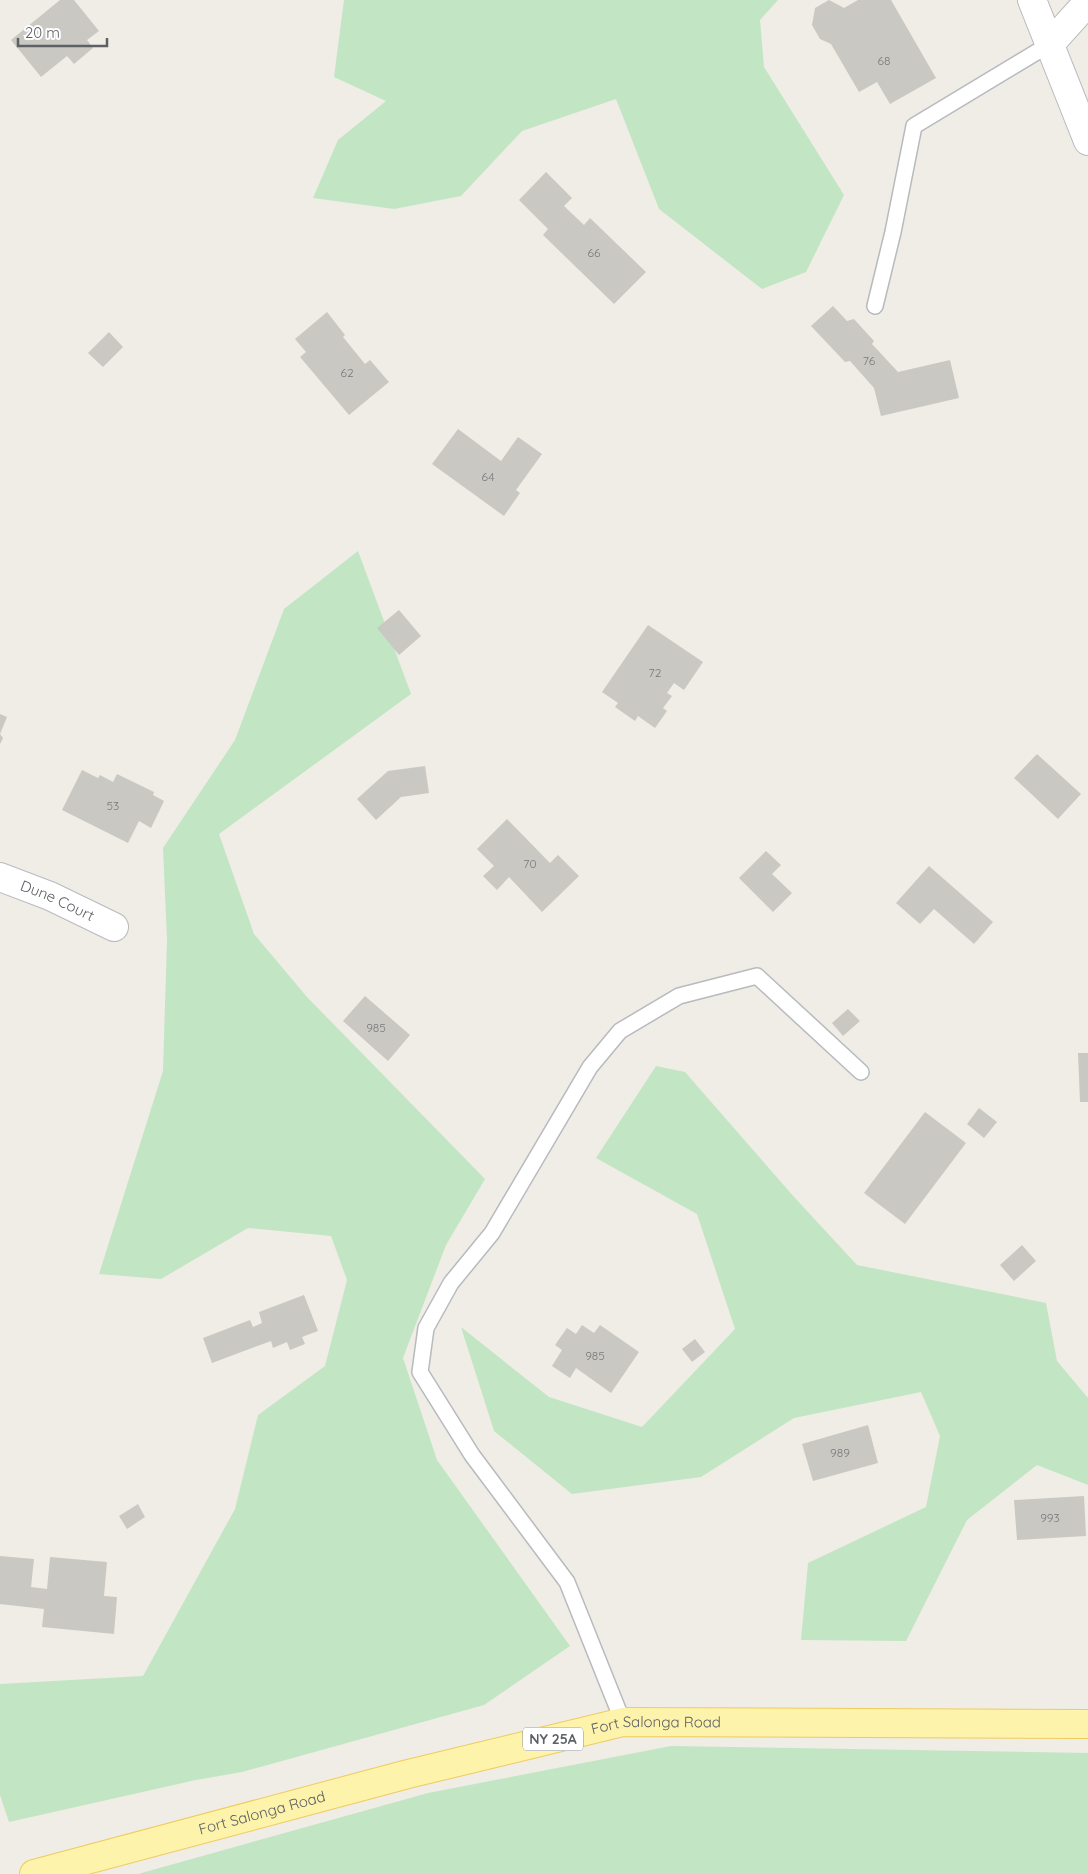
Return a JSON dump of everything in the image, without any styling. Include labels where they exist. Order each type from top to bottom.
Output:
[{"type":"main road","name":"Fort Salonga Road","points":[[34,1874],[408,1774],[623,1722],[1088,1724]]},
{"type":"street","points":[[1032,0],[1088,141]]},
{"type":"street","points":[[1050,44],[1088,2]]},
{"type":"street","name":"Dune Court","points":[[0,877],[50,896],[114,927]]},
{"type":"lane","points":[[875,306],[893,232],[914,126],[1050,44]]},
{"type":"lane","points":[[623,1722],[567,1582],[472,1455],[420,1372],[426,1328],[451,1283],[492,1233],[590,1067],[620,1031],[679,996],[757,976],[861,1072]]},
{"type":"green space","points":[[344,0],[778,0],[760,20],[764,67],[844,195],[806,272],[762,289],[659,209],[616,99],[522,131],[461,196],[394,209],[313,198],[338,140],[386,101],[334,77]]},
{"type":"green space","points":[[358,551],[411,694],[219,834],[254,934],[307,997],[485,1179],[446,1245],[403,1358],[437,1460],[570,1646],[484,1705],[242,1772],[196,1780],[9,1822],[0,1795],[0,1684],[143,1676],[235,1509],[258,1415],[325,1366],[347,1280],[331,1236],[248,1228],[161,1279],[99,1274],[163,1071],[167,940],[163,848],[235,740],[284,609]]},
{"type":"green space","points":[[656,1066],[685,1072],[795,1198],[857,1265],[1046,1303],[1057,1361],[1088,1398],[1088,1485],[1037,1465],[967,1520],[906,1641],[801,1640],[808,1563],[926,1507],[940,1436],[921,1392],[794,1418],[701,1477],[572,1494],[494,1431],[461,1327],[549,1397],[642,1427],[735,1329],[697,1214],[596,1158]]},
{"type":"green space","points":[[671,1746],[1088,1753],[1088,1874],[138,1874],[428,1793]]},
{"type":"building","points":[[60,0],[74,0],[99,31],[87,40],[93,48],[74,64],[67,56],[41,77],[11,40]]},
{"type":"building","points":[[829,0],[844,8],[858,0],[891,0],[936,78],[890,104],[877,82],[859,92],[831,44],[820,39],[812,25],[815,8]]},
{"type":"building","points":[[546,172],[572,198],[564,206],[584,225],[590,218],[646,272],[614,304],[543,235],[548,229],[519,200]]},
{"type":"building","points":[[833,306],[847,321],[854,319],[874,341],[872,344],[898,372],[950,360],[959,398],[881,416],[874,388],[850,361],[845,362],[811,326]]},
{"type":"building","points":[[327,312],[345,335],[343,337],[365,364],[370,360],[389,382],[349,415],[300,357],[306,352],[295,339]]},
{"type":"building","points":[[109,332],[123,347],[103,367],[88,353]]},
{"type":"building","points":[[458,429],[501,461],[518,437],[542,454],[516,490],[520,493],[504,516],[432,464]]},
{"type":"building","points":[[399,610],[421,636],[399,655],[377,628]]},
{"type":"building","points":[[648,625],[703,662],[684,690],[674,683],[667,693],[672,696],[663,708],[667,711],[655,728],[638,716],[635,721],[615,707],[618,703],[602,692]]},
{"type":"building","points":[[0,714],[7,717],[0,734]]},
{"type":"building","points":[[1037,754],[1081,794],[1058,819],[1014,778]]},
{"type":"building","points":[[425,766],[429,793],[401,797],[376,820],[357,799],[388,771]]},
{"type":"building","points":[[82,770],[98,778],[100,775],[113,782],[117,774],[154,792],[153,795],[164,801],[151,828],[139,821],[128,843],[62,810]]},
{"type":"building","points":[[507,819],[550,863],[558,855],[579,876],[542,912],[509,877],[497,890],[483,876],[494,866],[477,849]]},
{"type":"building","points":[[766,851],[781,865],[772,874],[792,893],[773,912],[739,878]]},
{"type":"building","points":[[929,866],[993,922],[974,944],[934,909],[920,924],[896,903]]},
{"type":"building","points":[[365,996],[410,1035],[388,1061],[343,1021]]},
{"type":"building","points":[[848,1009],[860,1021],[843,1036],[832,1023]]},
{"type":"building","points":[[1078,1053],[1088,1053],[1088,1102],[1080,1102]]},
{"type":"building","points":[[979,1108],[997,1122],[984,1138],[967,1124]]},
{"type":"building","points":[[925,1112],[966,1143],[905,1224],[864,1193]]},
{"type":"building","points":[[1022,1245],[1036,1261],[1014,1281],[1000,1265]]},
{"type":"building","points":[[304,1295],[318,1331],[302,1337],[305,1344],[290,1350],[287,1342],[273,1348],[271,1341],[212,1363],[203,1338],[250,1320],[253,1327],[262,1323],[259,1312]]},
{"type":"building","points":[[582,1325],[594,1333],[600,1325],[639,1352],[611,1393],[576,1368],[570,1378],[552,1366],[562,1350],[555,1345],[567,1328],[576,1334]]},
{"type":"building","points":[[695,1339],[705,1352],[692,1362],[682,1349]]},
{"type":"building","points":[[868,1425],[878,1463],[813,1481],[802,1444]]},
{"type":"building","points":[[1084,1496],[1086,1536],[1017,1540],[1014,1500]]},
{"type":"building","points":[[138,1504],[145,1517],[127,1529],[119,1516]]},
{"type":"building","points":[[0,1556],[34,1559],[31,1587],[47,1589],[50,1557],[107,1562],[104,1596],[117,1597],[114,1634],[42,1627],[44,1609],[0,1604]]}]
